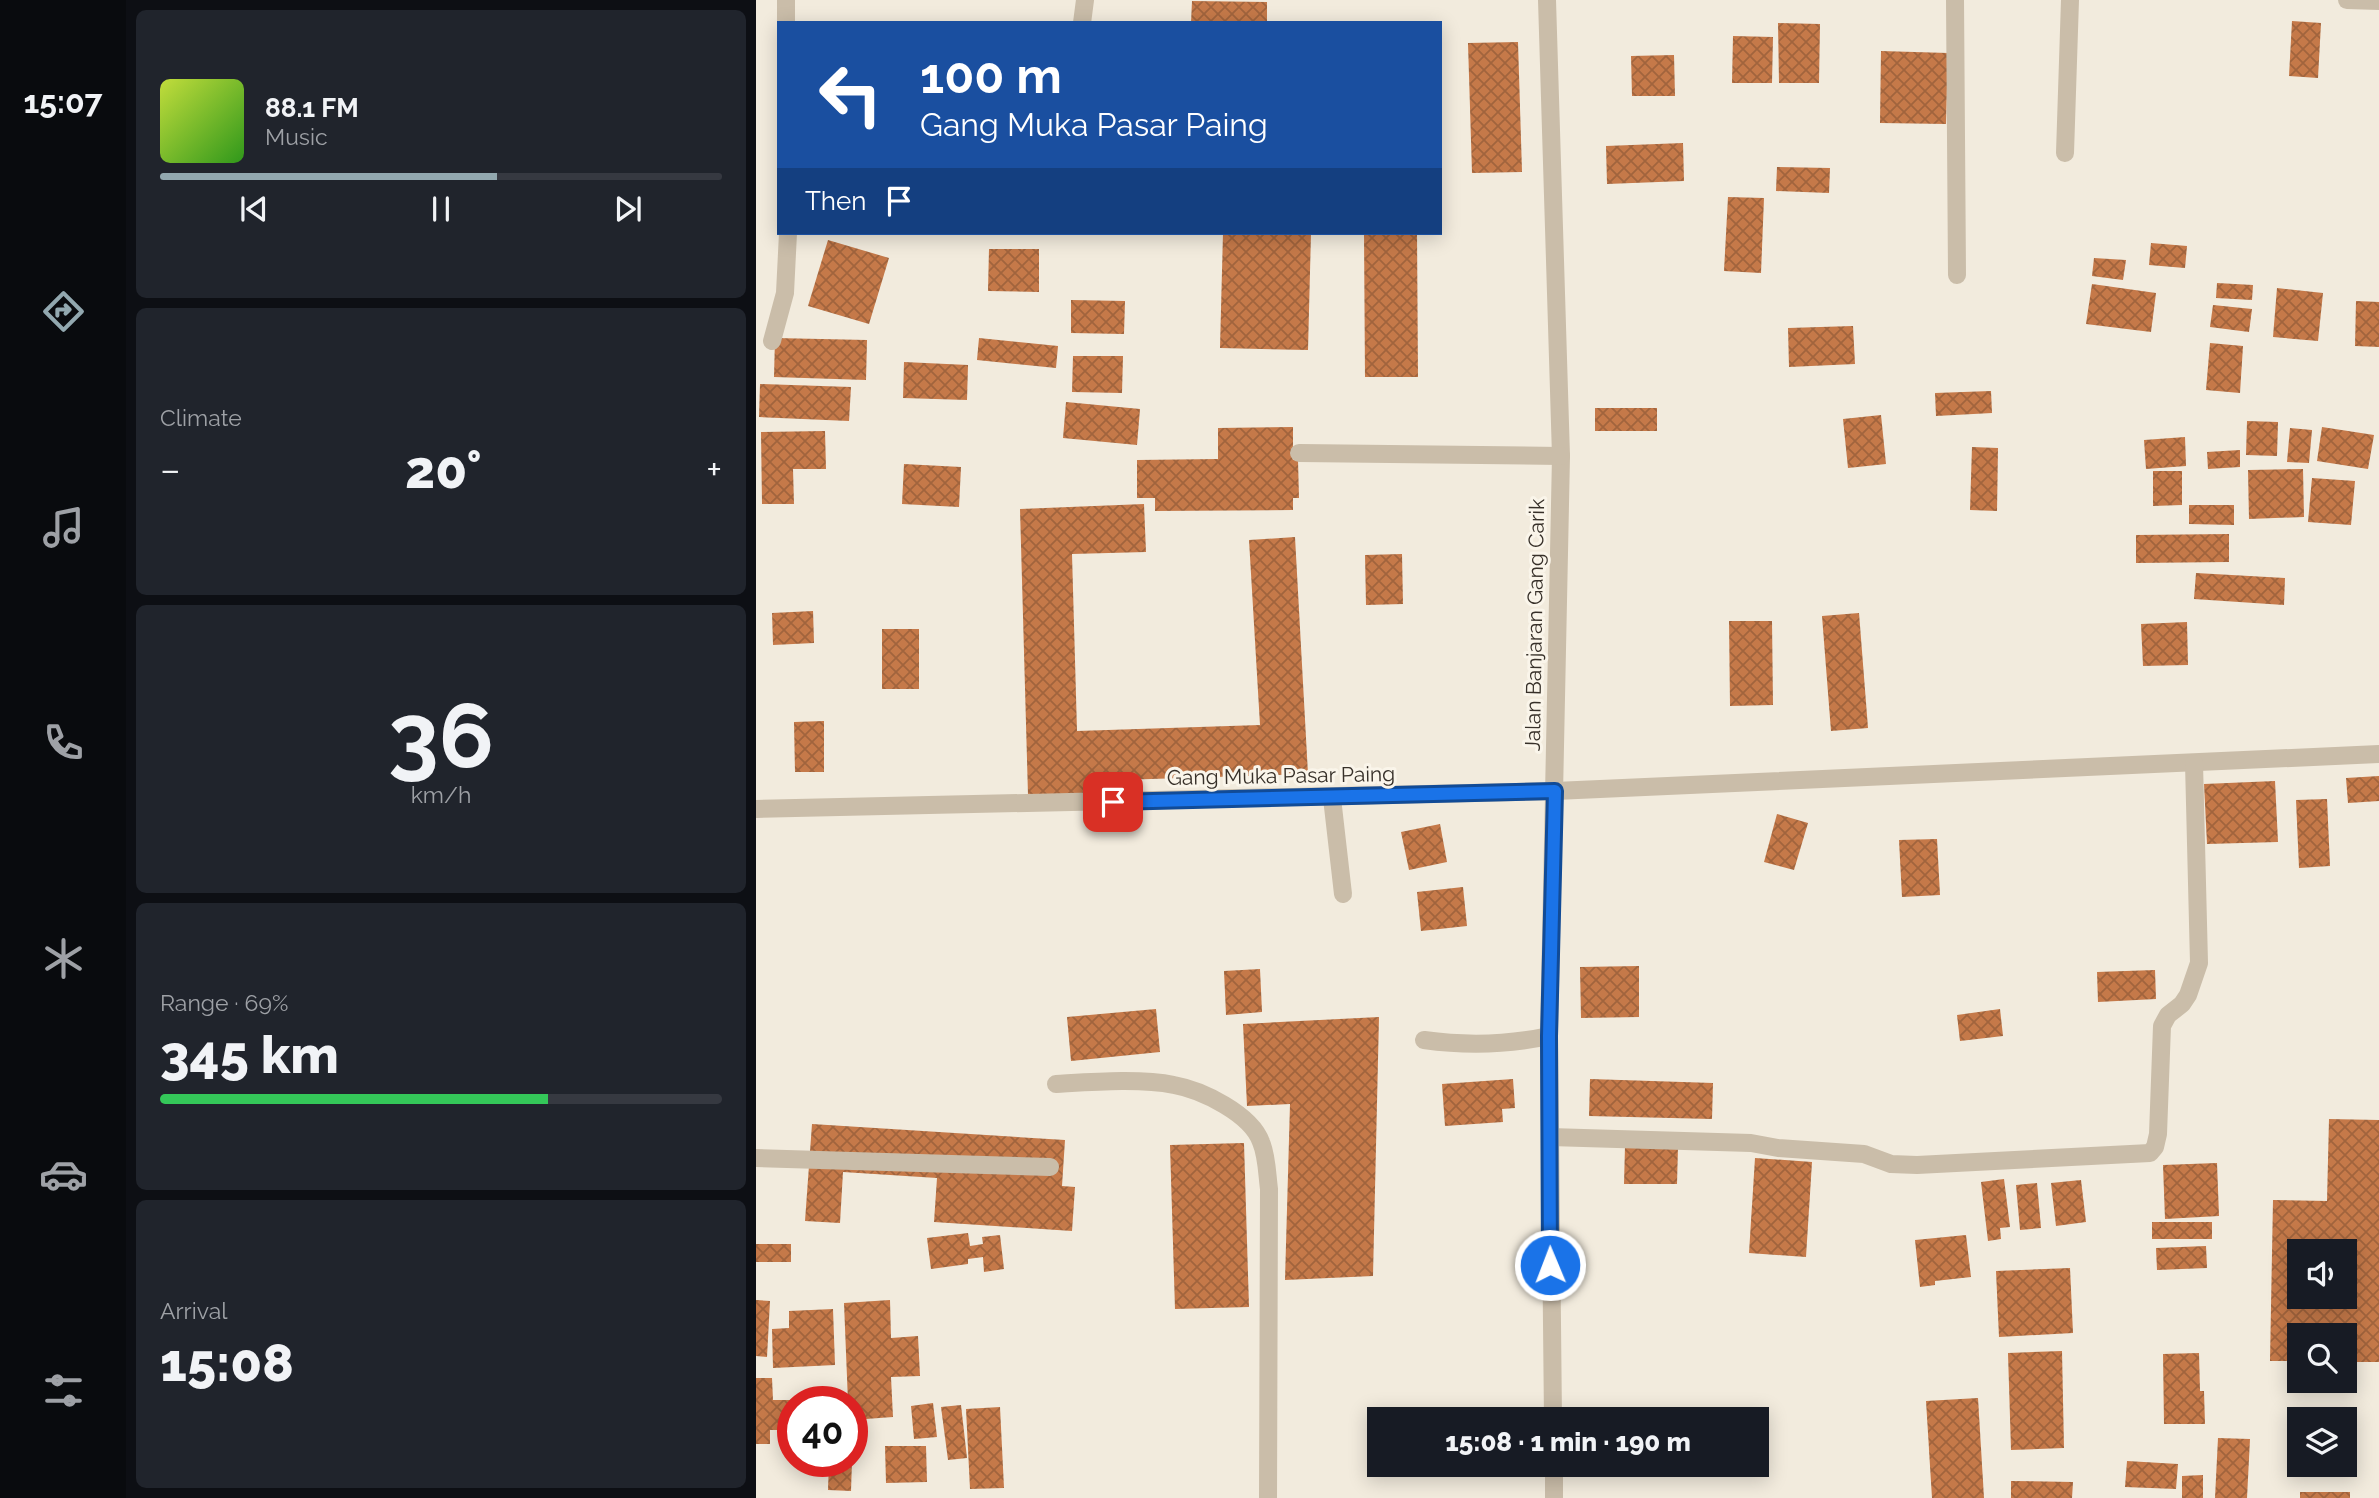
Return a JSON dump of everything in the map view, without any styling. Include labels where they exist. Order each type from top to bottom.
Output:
[{"type":"street","points":[[786,0],[786,21]]},
{"type":"street","points":[[1082,21],[1085,0]]},
{"type":"street","name":"Jalan Banjaran Gang Carik","points":[[1547,0],[1561,456],[1549,1036],[1553,1407]]},
{"type":"street","points":[[1955,0],[1956,275]]},
{"type":"street","points":[[2065,153],[2070,0]]},
{"type":"street","points":[[2347,0],[2379,1]]},
{"type":"street","points":[[772,341],[785,293],[788,235]]},
{"type":"street","points":[[1299,453],[1561,456]]},
{"type":"street","name":"Gang Muka Pasar Paing","points":[[756,809],[1555,791],[2379,754]]},
{"type":"street","points":[[1550,1137],[1751,1143],[1778,1148],[1864,1154],[1891,1164],[1917,1165],[2150,1153],[2155,1147],[2158,1134],[2162,1026],[2168,1015],[2182,1004],[2188,995],[2199,962],[2194,763]]},
{"type":"street","points":[[1332,798],[1343,894]]},
{"type":"street","points":[[1424,1040],[1458,1045],[1516,1043],[1549,1036]]},
{"type":"street","points":[[1056,1084],[1095,1082],[1174,1085],[1197,1092],[1227,1107],[1248,1121],[1261,1140],[1269,1189],[1268,1498]]},
{"type":"street","points":[[756,1158],[1050,1167]]},
{"type":"street","points":[[1554,1477],[1554,1498]]},
{"type":"building","points":[[1192,1],[1267,2],[1267,21],[1191,21]]},
{"type":"building","points":[[2292,21],[2321,23],[2318,78],[2289,76]]},
{"type":"building","points":[[1778,23],[1820,24],[1819,83],[1779,83]]},
{"type":"building","points":[[1733,36],[1773,37],[1772,83],[1732,83]]},
{"type":"building","points":[[1518,42],[1522,172],[1472,173],[1468,43]]},
{"type":"building","points":[[1881,51],[1948,53],[1946,124],[1880,123]]},
{"type":"building","points":[[1674,55],[1675,96],[1632,96],[1631,56]]},
{"type":"building","points":[[1683,143],[1684,181],[1607,184],[1606,146]]},
{"type":"building","points":[[1777,167],[1830,168],[1829,193],[1776,191]]},
{"type":"building","points":[[1728,197],[1764,198],[1761,273],[1724,271]]},
{"type":"building","points":[[1223,235],[1311,235],[1308,350],[1220,348]]},
{"type":"building","points":[[1364,235],[1417,235],[1418,377],[1365,377]]},
{"type":"building","points":[[828,240],[889,258],[869,324],[808,306]]},
{"type":"building","points":[[2151,243],[2187,246],[2185,268],[2149,265]]},
{"type":"building","points":[[989,249],[1039,249],[1039,292],[988,291]]},
{"type":"building","points":[[2094,258],[2126,260],[2123,280],[2092,276]]},
{"type":"building","points":[[2217,283],[2253,285],[2252,300],[2216,298]]},
{"type":"building","points":[[2092,284],[2156,293],[2151,332],[2086,324]]},
{"type":"building","points":[[2277,288],[2323,293],[2318,341],[2273,337]]},
{"type":"building","points":[[1071,300],[1125,301],[1124,334],[1071,333]]},
{"type":"building","points":[[2356,301],[2379,302],[2379,347],[2355,346]]},
{"type":"building","points":[[2213,305],[2252,309],[2249,332],[2210,327]]},
{"type":"building","points":[[1853,326],[1855,364],[1789,367],[1788,328]]},
{"type":"building","points":[[775,338],[867,340],[866,380],[774,377]]},
{"type":"building","points":[[979,338],[1058,346],[1056,368],[977,360]]},
{"type":"building","points":[[2210,343],[2243,346],[2240,393],[2206,390]]},
{"type":"building","points":[[1073,356],[1123,356],[1122,393],[1072,392]]},
{"type":"building","points":[[904,362],[968,365],[967,400],[903,398]]},
{"type":"building","points":[[760,384],[851,387],[849,421],[759,417]]},
{"type":"building","points":[[1991,391],[1992,413],[1936,416],[1935,393]]},
{"type":"building","points":[[1066,402],[1140,409],[1137,445],[1063,438]]},
{"type":"building","points":[[1595,408],[1657,408],[1657,431],[1595,431]]},
{"type":"building","points":[[1881,415],[1886,464],[1848,468],[1843,419]]},
{"type":"building","points":[[2247,421],[2278,422],[2277,456],[2246,455]]},
{"type":"building","points":[[1293,427],[1293,460],[1298,460],[1299,498],[1293,498],[1293,510],[1155,511],[1155,498],[1137,498],[1137,460],[1218,459],[1218,428]]},
{"type":"building","points":[[2322,427],[2374,435],[2368,469],[2317,461]]},
{"type":"building","points":[[2290,428],[2312,430],[2309,463],[2287,462]]},
{"type":"building","points":[[825,431],[826,469],[793,469],[794,504],[762,504],[761,432]]},
{"type":"building","points":[[2185,437],[2186,466],[2146,469],[2144,440]]},
{"type":"building","points":[[1972,447],[1998,448],[1997,511],[1970,510]]},
{"type":"building","points":[[2240,450],[2240,467],[2208,469],[2207,452]]},
{"type":"building","points":[[904,464],[961,467],[959,507],[902,504]]},
{"type":"building","points":[[2303,469],[2304,517],[2249,519],[2248,470]]},
{"type":"building","points":[[2153,471],[2182,471],[2182,505],[2153,506]]},
{"type":"building","points":[[2312,478],[2355,481],[2351,525],[2308,522]]},
{"type":"building","points":[[1144,504],[1146,552],[1072,554],[1077,731],[1260,725],[1249,540],[1295,537],[1308,774],[1086,781],[1086,794],[1028,795],[1020,509]]},
{"type":"building","points":[[2189,505],[2234,505],[2234,525],[2189,524]]},
{"type":"building","points":[[2229,534],[2229,562],[2136,563],[2136,535]]},
{"type":"building","points":[[1402,554],[1403,604],[1366,605],[1365,555]]},
{"type":"building","points":[[2196,573],[2285,578],[2284,605],[2194,599]]},
{"type":"building","points":[[813,611],[814,643],[773,645],[772,613]]},
{"type":"building","points":[[1859,613],[1868,728],[1831,731],[1822,616]]},
{"type":"building","points":[[1729,621],[1772,621],[1773,705],[1730,706]]},
{"type":"building","points":[[2187,622],[2188,665],[2143,666],[2141,624]]},
{"type":"building","points":[[882,629],[919,629],[919,689],[882,689]]},
{"type":"building","points":[[824,721],[824,772],[795,772],[794,722]]},
{"type":"building","points":[[2379,776],[2379,801],[2348,803],[2346,778]]},
{"type":"building","points":[[2275,781],[2278,842],[2207,844],[2204,784]]},
{"type":"building","points":[[2327,799],[2330,866],[2299,868],[2296,800]]},
{"type":"building","points":[[1777,814],[1808,823],[1794,870],[1764,862]]},
{"type":"building","points":[[1440,824],[1447,862],[1409,870],[1401,832]]},
{"type":"building","points":[[1937,839],[1940,895],[1902,897],[1899,840]]},
{"type":"building","points":[[1463,887],[1467,926],[1421,931],[1417,892]]},
{"type":"building","points":[[1639,966],[1639,1017],[1581,1018],[1580,967]]},
{"type":"building","points":[[1260,969],[1262,1012],[1226,1015],[1224,971]]},
{"type":"building","points":[[2155,970],[2156,999],[2098,1002],[2097,972]]},
{"type":"building","points":[[1156,1009],[1160,1052],[1071,1061],[1067,1017]]},
{"type":"building","points":[[2000,1009],[2003,1036],[1960,1041],[1957,1015]]},
{"type":"building","points":[[1379,1017],[1373,1276],[1285,1280],[1290,1104],[1247,1106],[1243,1024]]},
{"type":"building","points":[[1513,1079],[1515,1108],[1502,1109],[1503,1122],[1445,1126],[1442,1084]]},
{"type":"building","points":[[1590,1079],[1713,1083],[1712,1119],[1589,1116]]},
{"type":"building","points":[[2329,1119],[2379,1120],[2379,1362],[2357,1362],[2357,1323],[2287,1323],[2287,1361],[2270,1361],[2273,1200],[2327,1201]]},
{"type":"building","points":[[812,1124],[1065,1140],[1062,1186],[1075,1187],[1072,1231],[934,1222],[937,1178],[843,1172],[840,1223],[805,1221]]},
{"type":"building","points":[[1244,1143],[1249,1307],[1175,1309],[1170,1145]]},
{"type":"building","points":[[1625,1146],[1678,1147],[1677,1184],[1624,1184]]},
{"type":"building","points":[[1755,1158],[1812,1162],[1806,1257],[1749,1253]]},
{"type":"building","points":[[2217,1163],[2219,1216],[2165,1219],[2163,1165]]},
{"type":"building","points":[[2004,1179],[2010,1227],[2000,1228],[2001,1239],[1988,1241],[1981,1182]]},
{"type":"building","points":[[2081,1180],[2086,1222],[2056,1226],[2051,1183]]},
{"type":"building","points":[[2037,1183],[2041,1228],[2020,1230],[2016,1185]]},
{"type":"building","points":[[2152,1222],[2212,1222],[2212,1239],[2152,1239]]},
{"type":"building","points":[[968,1233],[970,1246],[983,1244],[982,1237],[1000,1235],[1004,1269],[984,1272],[983,1257],[968,1259],[968,1264],[931,1269],[927,1238]]},
{"type":"building","points":[[1966,1235],[1971,1277],[1935,1281],[1935,1285],[1920,1287],[1915,1240]]},
{"type":"building","points":[[756,1244],[791,1244],[791,1262],[756,1262]]},
{"type":"building","points":[[2206,1246],[2207,1268],[2157,1270],[2156,1248]]},
{"type":"building","points":[[2070,1268],[2073,1333],[1999,1337],[1996,1271]]},
{"type":"building","points":[[756,1300],[770,1301],[767,1357],[756,1356]]},
{"type":"building","points":[[890,1300],[891,1338],[918,1336],[920,1376],[891,1377],[893,1417],[868,1419],[868,1386],[847,1386],[844,1303]]},
{"type":"building","points":[[833,1309],[835,1365],[773,1368],[772,1329],[789,1328],[789,1311]]},
{"type":"building","points":[[2062,1351],[2064,1448],[2011,1450],[2008,1353]]},
{"type":"building","points":[[2199,1353],[2200,1391],[2204,1391],[2205,1424],[2164,1424],[2163,1354]]},
{"type":"building","points":[[756,1378],[772,1378],[773,1400],[777,1400],[777,1430],[770,1430],[770,1444],[756,1444]]},
{"type":"building","points":[[1978,1398],[1984,1498],[1932,1498],[1926,1401]]},
{"type":"building","points":[[933,1403],[937,1437],[914,1439],[911,1406]]},
{"type":"building","points":[[961,1405],[967,1458],[948,1460],[941,1407]]},
{"type":"building","points":[[1000,1407],[1004,1488],[970,1489],[966,1409]]},
{"type":"building","points":[[2218,1438],[2250,1439],[2247,1498],[2215,1498]]},
{"type":"building","points":[[885,1446],[926,1446],[927,1482],[886,1483]]},
{"type":"building","points":[[2127,1461],[2178,1464],[2176,1489],[2125,1487]]},
{"type":"building","points":[[2203,1475],[2203,1498],[2182,1498],[2182,1476]]},
{"type":"building","points":[[828,1477],[851,1477],[851,1491],[828,1490]]},
{"type":"building","points":[[2011,1481],[2073,1482],[2072,1498],[2011,1498]]},
{"type":"building","points":[[2300,1492],[2350,1492],[2350,1498],[2300,1498]]},
{"type":"route","points":[[1113,802],[1555,791],[1549,1036],[1550,1265]]}]
